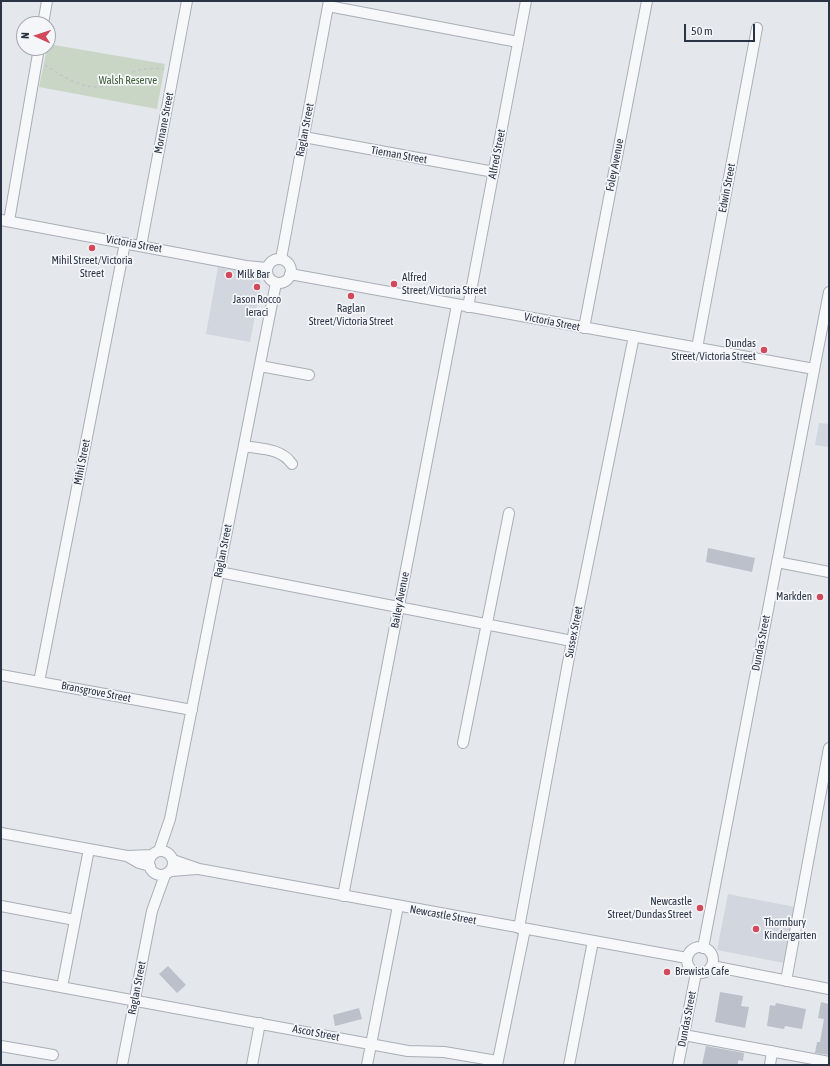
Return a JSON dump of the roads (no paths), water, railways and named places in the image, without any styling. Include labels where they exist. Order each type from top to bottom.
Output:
[{"type":"street","points":[[44,16],[47,1]]},
{"type":"street","name":"Mornane Street","points":[[141,246],[187,1]]},
{"type":"street","name":"Alfred Street","points":[[468,307],[526,1]]},
{"type":"street","name":"Foley Avenue","points":[[584,328],[647,1]]},
{"type":"street","points":[[329,4],[518,42]]},
{"type":"street","name":"Raglan Street","points":[[281,259],[329,4]]},
{"type":"street","name":"Edwin Street","points":[[697,348],[757,28]]},
{"type":"street","points":[[5,221],[38,56]]},
{"type":"street","name":"Tiernan Street","points":[[304,137],[494,172]]},
{"type":"street","name":"Victoria Street","points":[[5,221],[267,268]]},
{"type":"street","name":"Mihil Street","points":[[39,682],[125,243]]},
{"type":"street","points":[[281,259],[290,266],[290,274],[286,280],[276,283],[268,277],[267,268],[270,262],[281,259]]},
{"type":"street","name":"Victoria Street","points":[[290,274],[814,369]]},
{"type":"street","name":"Raglan Street","points":[[163,855],[276,283]]},
{"type":"street","name":"Dundas Street","points":[[703,948],[829,292]]},
{"type":"street","name":"Bailey Avenue","points":[[343,896],[457,304]]},
{"type":"street","name":"Sussex Street","points":[[497,1063],[572,641],[634,336]]},
{"type":"street","points":[[260,366],[309,375]]},
{"type":"street","points":[[244,446],[280,453],[284,455],[292,464]]},
{"type":"street","points":[[463,743],[510,513]]},
{"type":"street","points":[[777,562],[829,572]]},
{"type":"street","points":[[219,572],[572,641]]},
{"type":"street","name":"Bransgrove Street","points":[[1,675],[192,710]]},
{"type":"street","points":[[786,981],[829,748]]},
{"type":"street","name":"Newcastle Street","points":[[1,833],[127,856],[163,855],[199,869],[688,958]]},
{"type":"street","points":[[62,988],[89,849]]},
{"type":"street","points":[[163,855],[173,865],[168,873],[158,875],[152,869],[150,860],[163,855]]},
{"type":"street","name":"Newcastle Street","points":[[127,856],[152,869]]},
{"type":"street","name":"Raglan Street","points":[[122,1065],[152,911],[152,869]]},
{"type":"street","name":"Newcastle Street","points":[[168,873],[199,869]]},
{"type":"street","name":"Raglan Street","points":[[152,911],[168,873]]},
{"type":"street","points":[[1,906],[75,920]]},
{"type":"street","points":[[367,1065],[398,906]]},
{"type":"street","points":[[569,1065],[594,941]]},
{"type":"street","points":[[703,948],[712,954],[712,966],[704,973],[696,973],[688,965],[688,958],[692,951],[703,948]]},
{"type":"street","points":[[712,966],[829,989]]},
{"type":"street","name":"Dundas Street","points":[[678,1065],[696,973]]},
{"type":"street","name":"Ascot Street","points":[[1,976],[408,1051],[444,1052],[497,1063]]},
{"type":"street","points":[[252,1065],[260,1023]]},
{"type":"street","points":[[684,1035],[829,1062]]},
{"type":"street","points":[[1,1046],[54,1055]]},
{"type":"street","points":[[770,1065],[772,1051]]},
{"type":"place","name":"Mihil Street/Victoria Street","points":[[92,248]]},
{"type":"place","name":"Milk Bar","points":[[229,275]]},
{"type":"place","name":"Alfred Street/Victoria Street","points":[[394,284]]},
{"type":"place","name":"Jason Rocco Ieraci","points":[[257,287]]},
{"type":"place","name":"Raglan Street/Victoria Street","points":[[351,296]]},
{"type":"place","name":"Dundas Street/Victoria Street","points":[[764,350]]},
{"type":"place","name":"Markden","points":[[820,597]]},
{"type":"place","name":"Newcastle Street/Dundas Street","points":[[700,908]]},
{"type":"place","name":"Thornbury Kindergarten","points":[[756,929]]},
{"type":"place","name":"Brewista Cafe","points":[[667,972]]},
{"type":"park label","name":"Walsh Reserve","points":[[128,81]]}]
